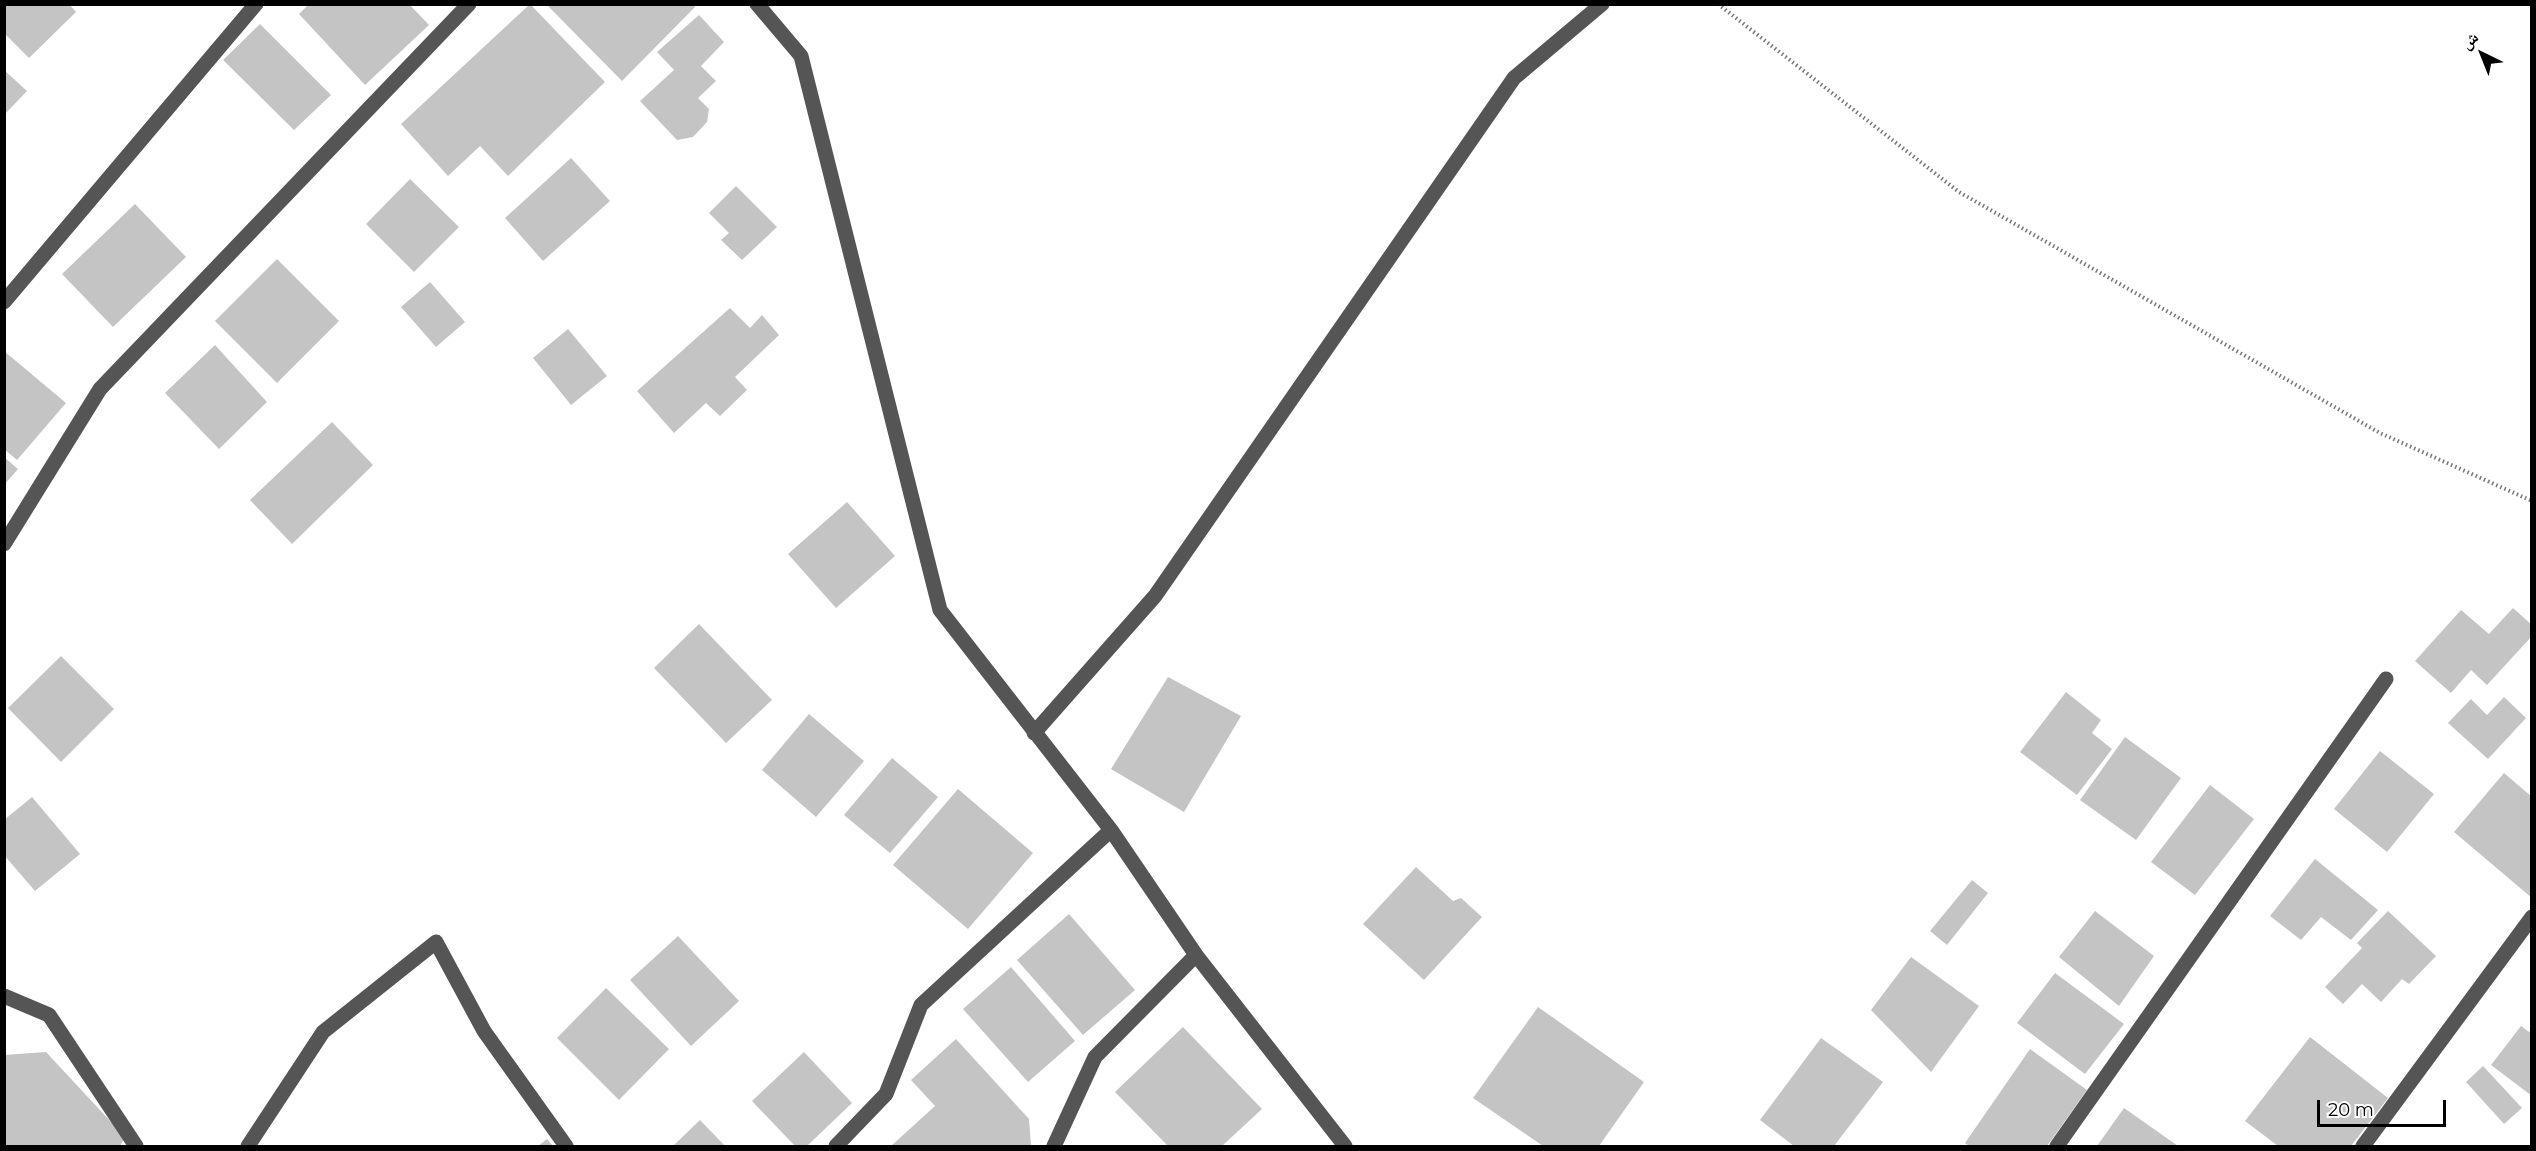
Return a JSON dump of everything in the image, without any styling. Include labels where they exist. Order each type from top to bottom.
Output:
[{"type":"street","points":[[4,302],[256,4]]},
{"type":"street","points":[[4,544],[100,389],[469,4]]},
{"type":"street","points":[[757,4],[801,56],[940,610],[1111,830],[1196,955],[1345,1146]]},
{"type":"street","points":[[1034,733],[1155,596],[1514,78],[1602,4]]},
{"type":"street","points":[[2057,1146],[2386,679]]},
{"type":"street","points":[[836,1146],[886,1094],[921,1005],[1111,830]]},
{"type":"street","points":[[2362,1146],[2532,917]]},
{"type":"street","points":[[248,1146],[323,1032],[436,942],[484,1031],[567,1146]]},
{"type":"street","points":[[1054,1146],[1095,1057],[1196,955]]},
{"type":"street","points":[[4,996],[49,1015],[136,1146]]},
{"type":"path","points":[[1718,4],[1959,192],[2380,433],[2532,501]]},
{"type":"building","points":[[4,4],[69,4],[76,12],[29,58],[4,33]]},
{"type":"building","points":[[309,4],[409,4],[429,25],[365,85],[299,14]]},
{"type":"building","points":[[530,4],[605,82],[508,176],[480,146],[448,176],[401,124]]},
{"type":"building","points":[[546,4],[693,4],[695,7],[622,81]]},
{"type":"building","points":[[699,15],[724,42],[701,66],[716,81],[698,98],[709,109],[707,122],[693,137],[677,140],[640,101],[674,70],[657,52]]},
{"type":"building","points":[[260,24],[331,95],[294,130],[223,60]]},
{"type":"building","points":[[4,70],[27,91],[4,115]]},
{"type":"building","points":[[571,158],[610,201],[543,261],[505,218]]},
{"type":"building","points":[[410,179],[459,227],[414,272],[366,224]]},
{"type":"building","points":[[736,186],[777,227],[742,260],[721,240],[729,233],[709,213]]},
{"type":"building","points":[[135,204],[186,257],[113,327],[62,274]]},
{"type":"building","points":[[277,259],[339,321],[277,383],[215,321]]},
{"type":"building","points":[[430,282],[465,322],[436,347],[401,307]]},
{"type":"building","points":[[730,308],[750,328],[762,315],[779,335],[735,377],[747,390],[720,416],[706,403],[674,433],[637,391]]},
{"type":"building","points":[[568,329],[607,376],[571,405],[533,358]]},
{"type":"building","points":[[215,345],[267,402],[219,449],[165,393]]},
{"type":"building","points":[[4,351],[66,403],[17,460],[4,449]]},
{"type":"building","points":[[332,422],[373,465],[292,544],[250,500]]},
{"type":"building","points":[[4,457],[18,469],[4,485]]},
{"type":"building","points":[[847,502],[895,556],[836,608],[788,554]]},
{"type":"building","points":[[2513,608],[2532,625],[2532,636],[2487,685],[2471,670],[2451,693],[2415,661],[2461,610],[2489,634]]},
{"type":"building","points":[[699,624],[772,700],[726,743],[654,668]]},
{"type":"building","points":[[61,656],[114,709],[61,762],[8,708]]},
{"type":"building","points":[[1168,677],[1241,716],[1184,812],[1111,769]]},
{"type":"building","points":[[2066,692],[2101,720],[2092,733],[2112,749],[2077,795],[2020,752]]},
{"type":"building","points":[[2504,697],[2526,718],[2488,759],[2448,723],[2471,699],[2487,715]]},
{"type":"building","points":[[809,714],[864,761],[816,817],[762,770]]},
{"type":"building","points":[[2125,737],[2181,778],[2136,840],[2080,800]]},
{"type":"building","points":[[2380,751],[2434,794],[2387,852],[2334,809]]},
{"type":"building","points":[[892,758],[938,797],[890,853],[844,815]]},
{"type":"building","points":[[2504,773],[2532,797],[2532,898],[2454,832]]},
{"type":"building","points":[[2210,785],[2254,819],[2195,895],[2151,862]]},
{"type":"building","points":[[958,789],[1033,853],[968,929],[893,865]]},
{"type":"building","points":[[32,797],[80,854],[35,891],[4,855],[4,820]]},
{"type":"building","points":[[2315,859],[2378,910],[2351,940],[2321,917],[2301,940],[2270,916]]},
{"type":"building","points":[[1416,867],[1453,901],[1461,898],[1482,917],[1424,980],[1363,924]]},
{"type":"building","points":[[1972,880],[1988,893],[1947,945],[1930,931]]},
{"type":"building","points":[[2095,911],[2154,956],[2119,1006],[2059,957]]},
{"type":"building","points":[[2388,911],[2436,956],[2409,984],[2402,979],[2381,1002],[2362,984],[2343,1004],[2325,987],[2362,948],[2357,943]]},
{"type":"building","points":[[1069,914],[1135,990],[1083,1035],[1017,960]]},
{"type":"building","points":[[678,936],[739,1001],[691,1046],[630,980]]},
{"type":"building","points":[[1911,957],[1979,1006],[1931,1072],[1871,1010]]},
{"type":"building","points":[[1011,967],[1075,1041],[1028,1082],[963,1009]]},
{"type":"building","points":[[2055,973],[2124,1024],[2085,1074],[2017,1023]]},
{"type":"building","points":[[606,988],[669,1049],[619,1100],[557,1038]]},
{"type":"building","points":[[1538,1007],[1644,1082],[1599,1146],[1543,1146],[1473,1098]]},
{"type":"building","points":[[2521,1026],[2532,1034],[2532,1096],[2491,1065]]},
{"type":"building","points":[[1183,1027],[1262,1109],[1222,1146],[1168,1146],[1115,1092]]},
{"type":"building","points":[[2310,1037],[2388,1098],[2351,1146],[2278,1146],[2245,1121]]},
{"type":"building","points":[[1821,1038],[1883,1082],[1834,1146],[1794,1146],[1760,1120]]},
{"type":"building","points":[[956,1039],[1029,1119],[1031,1146],[891,1146],[935,1106],[911,1080]]},
{"type":"building","points":[[2030,1049],[2087,1090],[2047,1146],[1969,1146],[1965,1143]]},
{"type":"building","points":[[46,1052],[125,1137],[120,1146],[4,1146],[4,1055]]},
{"type":"building","points":[[804,1052],[852,1103],[807,1146],[795,1146],[752,1101]]},
{"type":"building","points":[[2483,1066],[2522,1108],[2504,1124],[2466,1082]]},
{"type":"building","points":[[2124,1108],[2178,1146],[2097,1146]]},
{"type":"building","points":[[700,1120],[725,1146],[673,1146]]},
{"type":"building","points":[[547,1139],[553,1146],[538,1146]]}]
